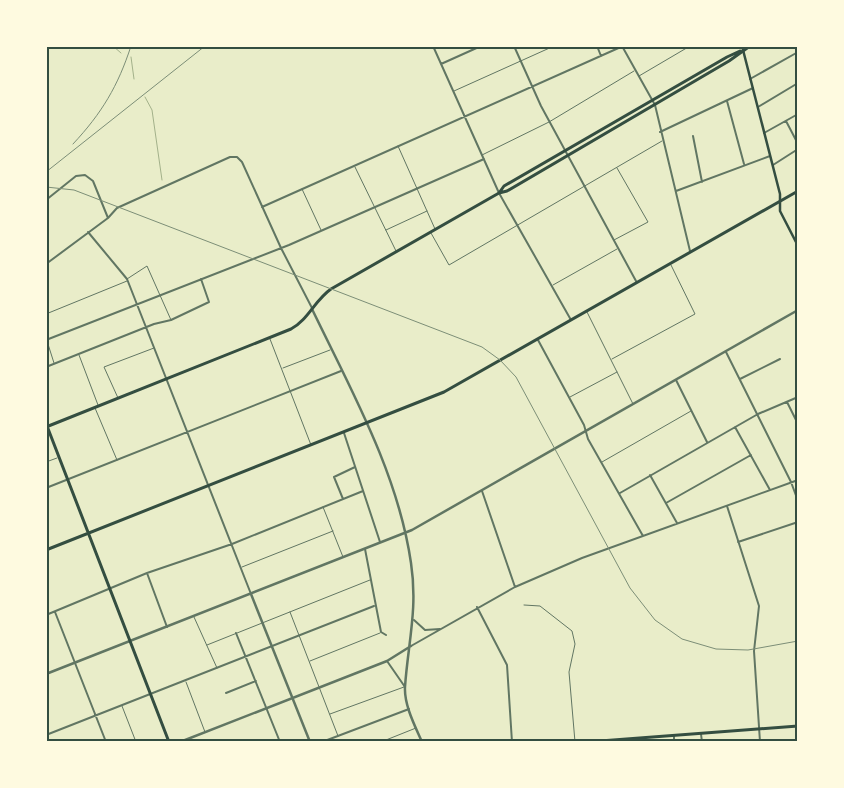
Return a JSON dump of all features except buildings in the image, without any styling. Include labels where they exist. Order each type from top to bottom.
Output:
[{"type":"main road","points":[[499,193],[504,186],[727,56],[750,46]]},
{"type":"main road","points":[[743,48],[770,156],[780,201],[780,211],[798,246]]},
{"type":"main road","points":[[169,742],[47,426],[97,408],[297,326],[331,289],[499,193],[507,191],[655,105],[729,61],[743,48]]},
{"type":"main road","points":[[46,550],[444,392],[798,191]]},
{"type":"main road","points":[[588,742],[798,726]]},
{"type":"street","points":[[433,46],[499,193],[571,320]]},
{"type":"street","points":[[441,64],[481,46]]},
{"type":"street","points":[[514,46],[549,122],[637,283]]},
{"type":"street","points":[[597,46],[601,56]]},
{"type":"street","points":[[262,207],[622,46],[655,105],[690,253]]},
{"type":"street","points":[[750,79],[798,52]]},
{"type":"street","points":[[758,107],[798,83]]},
{"type":"street","points":[[660,132],[753,88]]},
{"type":"street","points":[[727,101],[745,165]]},
{"type":"street","points":[[764,133],[798,114]]},
{"type":"street","points":[[786,121],[798,144]]},
{"type":"street","points":[[693,136],[702,182]]},
{"type":"street","points":[[772,165],[798,149]]},
{"type":"street","points":[[676,192],[770,156]]},
{"type":"street","points":[[46,264],[108,218],[117,208],[230,157],[237,158],[242,162],[280,248],[312,308],[367,424],[400,509],[406,533],[414,585],[414,620],[405,687],[409,709],[422,742]]},
{"type":"street","points":[[46,340],[280,248],[484,159]]},
{"type":"street","points":[[46,200],[76,176],[84,174],[93,181],[108,218]]},
{"type":"street","points":[[88,232],[127,280],[310,742]]},
{"type":"street","points":[[46,367],[145,328],[171,320],[209,301],[201,279]]},
{"type":"street","points":[[46,674],[406,533],[798,310]]},
{"type":"street","points":[[537,339],[643,536]]},
{"type":"street","points":[[726,352],[791,482],[798,501]]},
{"type":"street","points":[[740,379],[780,359]]},
{"type":"street","points":[[46,488],[342,371]]},
{"type":"street","points":[[676,380],[707,442]]},
{"type":"street","points":[[620,493],[758,414],[798,397]]},
{"type":"street","points":[[787,402],[798,424]]},
{"type":"street","points":[[735,427],[770,490]]},
{"type":"street","points":[[344,433],[380,543]]},
{"type":"street","points":[[666,503],[751,455]]},
{"type":"street","points":[[343,500],[334,477],[355,467]]},
{"type":"street","points":[[650,475],[677,523]]},
{"type":"street","points":[[180,742],[387,661],[477,607],[515,587],[607,547],[643,536],[798,480]]},
{"type":"street","points":[[482,491],[515,587]]},
{"type":"street","points":[[46,615],[147,573],[232,544],[363,492]]},
{"type":"street","points":[[726,506],[759,606],[754,651],[760,742]]},
{"type":"street","points":[[738,542],[798,522]]},
{"type":"street","points":[[365,549],[374,606],[381,632],[386,635]]},
{"type":"street","points":[[147,573],[167,627]]},
{"type":"street","points":[[46,735],[374,606]]},
{"type":"street","points":[[477,607],[507,665],[512,742]]},
{"type":"street","points":[[55,612],[106,742]]},
{"type":"street","points":[[414,620],[425,630],[442,629]]},
{"type":"street","points":[[236,633],[280,742]]},
{"type":"street","points":[[387,661],[405,687]]},
{"type":"street","points":[[226,693],[256,681]]},
{"type":"street","points":[[322,742],[409,709]]},
{"type":"street","points":[[701,734],[702,742]]},
{"type":"street","points":[[674,736],[674,742]]},
{"type":"lane","points":[[453,91],[554,46]]},
{"type":"lane","points":[[638,76],[690,46]]},
{"type":"lane","points":[[482,155],[549,122],[635,71]]},
{"type":"lane","points":[[431,232],[449,265],[662,141]]},
{"type":"lane","points":[[398,146],[435,230]]},
{"type":"lane","points":[[355,165],[396,252]]},
{"type":"lane","points":[[613,240],[648,222],[617,168]]},
{"type":"lane","points":[[302,189],[321,231]]},
{"type":"lane","points":[[385,230],[427,211]]},
{"type":"lane","points":[[552,285],[618,248]]},
{"type":"lane","points":[[612,359],[695,314],[670,264]]},
{"type":"lane","points":[[46,314],[127,280],[147,266],[162,296],[171,320]]},
{"type":"lane","points":[[587,311],[634,404]]},
{"type":"lane","points":[[270,338],[311,445]]},
{"type":"lane","points":[[46,340],[54,364]]},
{"type":"lane","points":[[118,399],[104,367],[154,348]]},
{"type":"lane","points":[[282,368],[331,349]]},
{"type":"lane","points":[[79,354],[117,460]]},
{"type":"lane","points":[[569,398],[618,371]]},
{"type":"lane","points":[[602,462],[691,411]]},
{"type":"lane","points":[[46,462],[59,457]]},
{"type":"lane","points":[[323,507],[343,558]]},
{"type":"lane","points":[[241,567],[333,532]]},
{"type":"lane","points":[[207,645],[262,621],[370,580]]},
{"type":"lane","points":[[524,605],[540,606],[572,631],[575,636],[569,672],[575,742]]},
{"type":"lane","points":[[289,612],[338,736]]},
{"type":"lane","points":[[194,616],[217,668]]},
{"type":"lane","points":[[309,662],[381,632]]},
{"type":"lane","points":[[185,681],[205,732]]},
{"type":"lane","points":[[329,714],[405,687]]},
{"type":"lane","points":[[122,705],[136,742]]},
{"type":"lane","points":[[381,742],[416,728]]},
{"type":"waterway","points":[[113,46],[121,53]]},
{"type":"waterway","points":[[131,57],[134,79]]},
{"type":"waterway","points":[[145,97],[152,110],[162,180]]},
{"type":"railway","points":[[73,144],[101,110],[121,74],[131,46]]},
{"type":"railway","points":[[46,172],[205,46]]},
{"type":"railway","points":[[46,187],[74,190],[482,347],[500,360],[516,377],[630,588],[655,620],[682,639],[716,649],[748,650],[798,641]]}]
